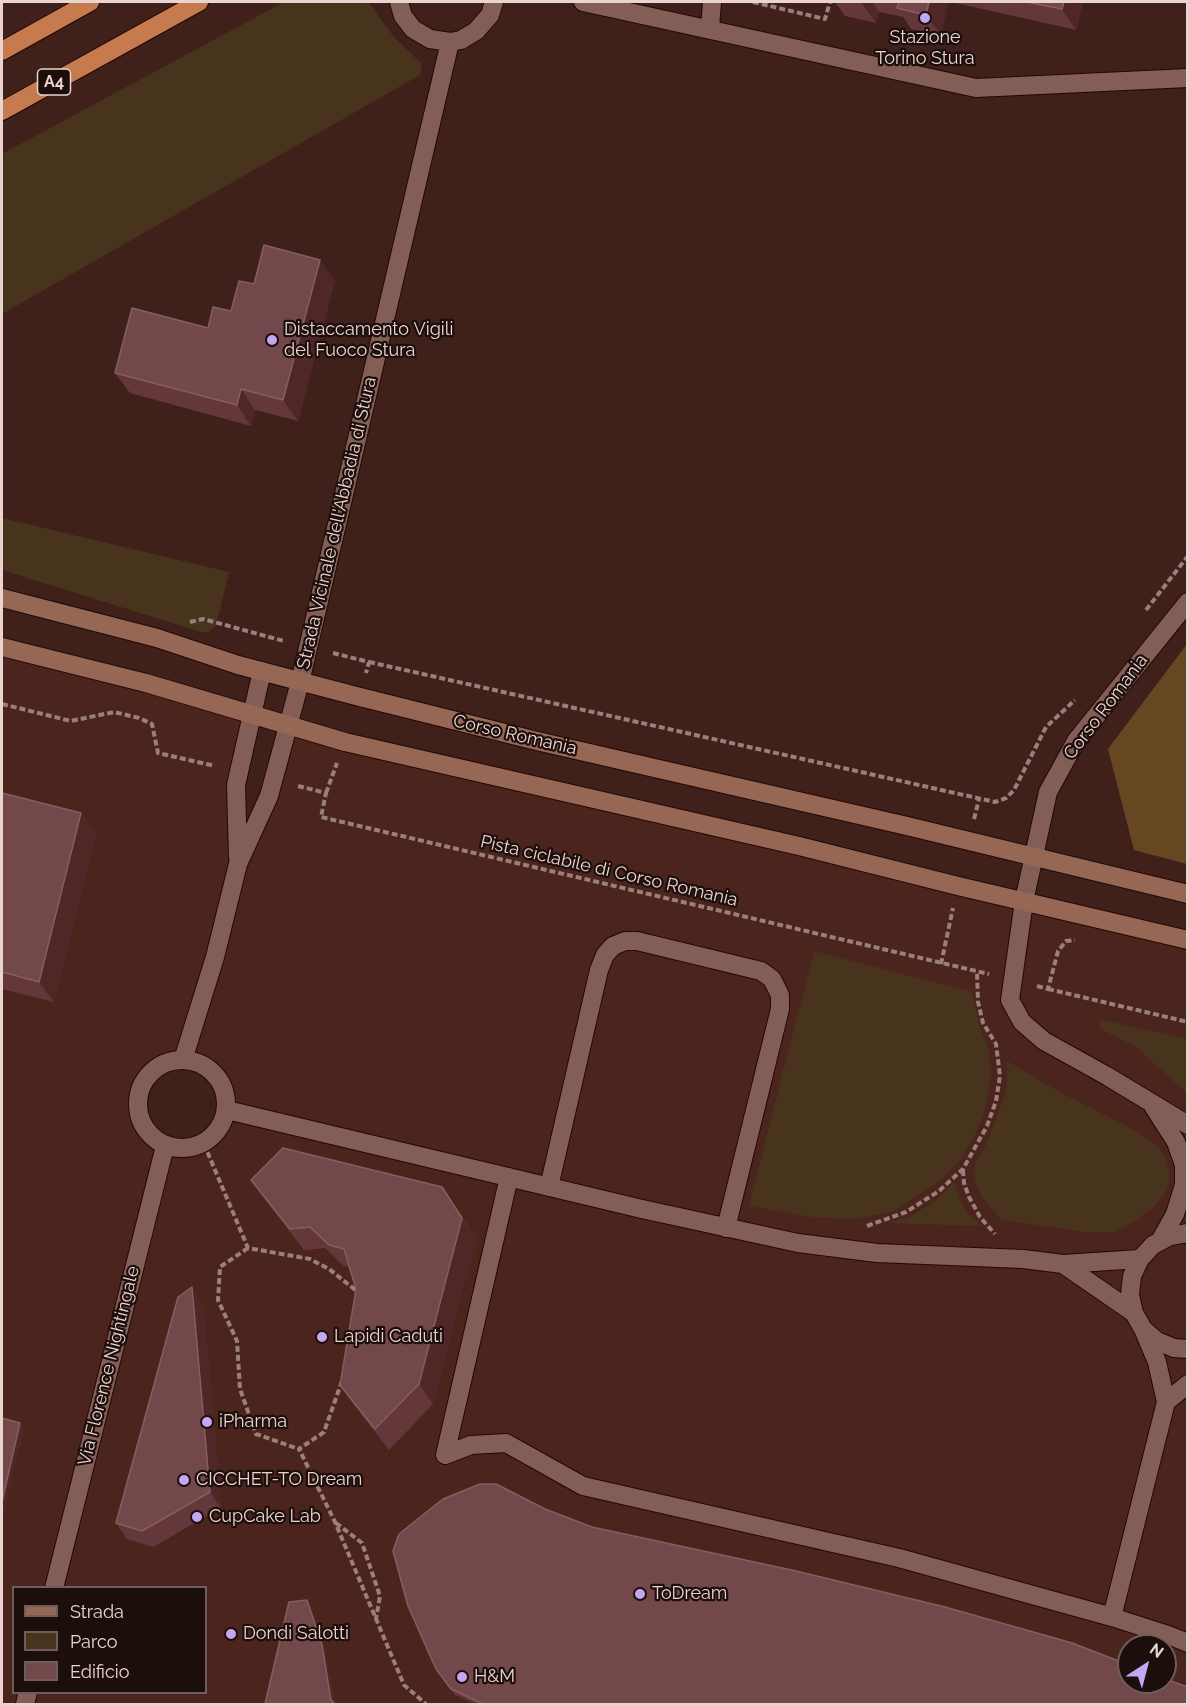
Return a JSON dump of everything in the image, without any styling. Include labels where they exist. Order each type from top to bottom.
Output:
[{"type":"highway","points":[[2,51],[90,2]]},
{"type":"highway","name":"A4","points":[[2,111],[199,2]]},
{"type":"main road","name":"Corso Romania","points":[[2,598],[157,638],[300,682],[537,741],[1188,894]]},
{"type":"main road","points":[[2,647],[146,683],[345,742],[800,846],[1188,940]]},
{"type":"street","points":[[399,2],[403,16],[413,28],[430,39],[450,42],[461,40],[476,32],[490,15],[494,2]]},
{"type":"street","points":[[583,2],[976,88],[1188,78]]},
{"type":"street","points":[[710,28],[712,2]]},
{"type":"street","name":"Strada Vicinale dell'Abbadia di Stura","points":[[289,724],[450,42]]},
{"type":"street","name":"Corso Romania","points":[[1188,602],[1076,741],[1048,792],[1032,856],[1010,1000],[1022,1022],[1044,1041],[1188,1125]]},
{"type":"street","points":[[238,864],[236,785],[262,671]]},
{"type":"street","points":[[183,1060],[215,957],[238,864],[269,796],[289,724]]},
{"type":"street","points":[[549,1187],[599,970],[605,955],[613,946],[625,941],[636,941],[761,971],[772,979],[780,995],[780,1009],[726,1228]]},
{"type":"street","points":[[183,1060],[202,1065],[213,1072],[226,1096],[227,1110],[223,1123],[204,1144],[178,1149],[165,1146],[145,1129],[139,1116],[137,1102],[141,1088],[153,1071],[162,1064],[183,1060]]},
{"type":"street","points":[[1153,1106],[1176,1142],[1184,1165],[1184,1185],[1181,1195],[1175,1214],[1160,1241]]},
{"type":"street","points":[[227,1110],[509,1178],[798,1243],[877,1253],[1023,1258],[1063,1264],[1140,1259]]},
{"type":"street","name":"Via Florence Nightingale","points":[[54,1586],[165,1146]]},
{"type":"street","points":[[509,1178],[445,1455],[471,1445],[506,1443],[583,1486],[899,1558],[1112,1617],[1188,1643]]},
{"type":"street","points":[[1112,1617],[1166,1402],[1157,1362],[1130,1295],[1132,1276],[1140,1259],[1153,1245],[1170,1236],[1188,1233]]},
{"type":"street","points":[[1063,1264],[1139,1321],[1157,1341],[1174,1348],[1188,1349]]},
{"type":"street","points":[[1166,1402],[1188,1384]]},
{"type":"path","points":[[753,2],[825,19],[830,2]]},
{"type":"path","points":[[369,662],[979,799]]},
{"type":"path","points":[[2,704],[70,721],[114,712],[139,718],[152,724],[158,753],[224,768]]},
{"type":"path","name":"Pista ciclabile di Corso Romania","points":[[299,786],[326,793],[321,817],[941,964]]},
{"type":"path","points":[[865,1227],[906,1212],[939,1191],[963,1169],[987,1126],[996,1101],[1000,1076],[996,1044],[983,1023],[978,1002],[977,972]]},
{"type":"path","points":[[1048,989],[1188,1022]]},
{"type":"path","points":[[204,1144],[248,1248]]},
{"type":"path","points":[[963,1169],[964,1183],[980,1217],[1023,1258]]},
{"type":"path","points":[[358,1301],[358,1293],[329,1269],[310,1259],[248,1248],[220,1267],[218,1300],[237,1341],[240,1389],[256,1434],[299,1449],[335,1522],[404,1685],[426,1704]]},
{"type":"path","points":[[299,1449],[324,1432],[345,1373]]},
{"type":"path","points":[[335,1522],[362,1543],[380,1596],[376,1621]]},
{"type":"shaded area","points":[[1187,644],[1187,864],[1134,850],[1108,749]]},
{"type":"shaded area","points":[[2,647],[252,713],[239,771],[238,862],[289,724],[1187,940],[1187,1704],[2,1704]],"holes":[[[182,1060],[202,1065],[221,1083],[226,1096],[227,1110],[223,1123],[215,1135],[204,1144],[178,1149],[166,1146],[154,1139],[145,1129],[137,1102],[141,1088],[153,1070],[162,1064]]]},
{"type":"green space","points":[[284,2],[369,3],[393,36],[422,64],[420,75],[2,314],[2,154]]},
{"type":"green space","points":[[2,518],[229,572],[216,625],[209,632],[201,632],[2,570]]},
{"type":"green space","points":[[814,951],[972,992],[980,1028],[988,1047],[991,1071],[983,1116],[972,1141],[959,1162],[938,1182],[894,1211],[854,1219],[812,1217],[749,1206]]},
{"type":"green space","points":[[1102,1020],[1187,1039],[1187,1093],[1136,1047],[1101,1029],[1099,1023]]},
{"type":"green space","points":[[1007,1061],[1056,1090],[1138,1132],[1158,1147],[1166,1160],[1170,1176],[1167,1190],[1156,1205],[1135,1221],[1114,1232],[1085,1232],[1002,1220],[983,1199],[974,1179],[975,1164],[988,1141],[1006,1092]]},
{"type":"green space","points":[[955,1182],[959,1198],[968,1214],[981,1226],[888,1223],[910,1217],[936,1200]]},
{"type":"building","points":[[899,2],[929,2],[926,15],[897,8]]},
{"type":"building","points":[[1027,2],[1064,2],[1062,9]]},
{"type":"building","name":"Distaccamento Vigili del Fuoco Stura","points":[[264,245],[320,260],[283,400],[241,389],[237,405],[115,373],[132,308],[208,328],[213,307],[231,311],[239,281],[254,284]]},
{"type":"building","points":[[2,793],[81,813],[39,982],[2,972]]},
{"type":"building","points":[[283,1148],[442,1187],[462,1218],[419,1384],[375,1429],[340,1385],[356,1289],[344,1249],[329,1245],[310,1227],[290,1229],[251,1180]]},
{"type":"building","points":[[192,1287],[210,1492],[142,1531],[116,1523],[178,1297]]},
{"type":"building","points":[[2,1418],[20,1423],[2,1502]]},
{"type":"building","name":"ToDream","points":[[480,1484],[496,1484],[545,1509],[592,1527],[796,1571],[945,1607],[1072,1643],[1117,1660],[1117,1694],[1177,1694],[1177,1683],[1188,1687],[1188,1704],[483,1704],[451,1689],[436,1669],[408,1606],[393,1551],[399,1534],[443,1499]]},
{"type":"building","points":[[307,1600],[322,1645],[331,1700],[335,1704],[265,1704],[289,1602]]},
{"type":"place","name":"Stazione Torino Stura","points":[[925,18]]},
{"type":"place","name":"Distaccamento Vigili del Fuoco Stura","points":[[272,340]]},
{"type":"place","name":"Lapidi Caduti","points":[[322,1337]]},
{"type":"place","name":"iPharma","points":[[207,1422]]},
{"type":"place","name":"CICCHET-TO Dream","points":[[184,1480]]},
{"type":"place","name":"CupCake Lab","points":[[197,1517]]},
{"type":"place","name":"ToDream","points":[[640,1594]]},
{"type":"place","name":"Dondi Salotti","points":[[231,1634]]},
{"type":"place","name":"H&M","points":[[462,1677]]}]
